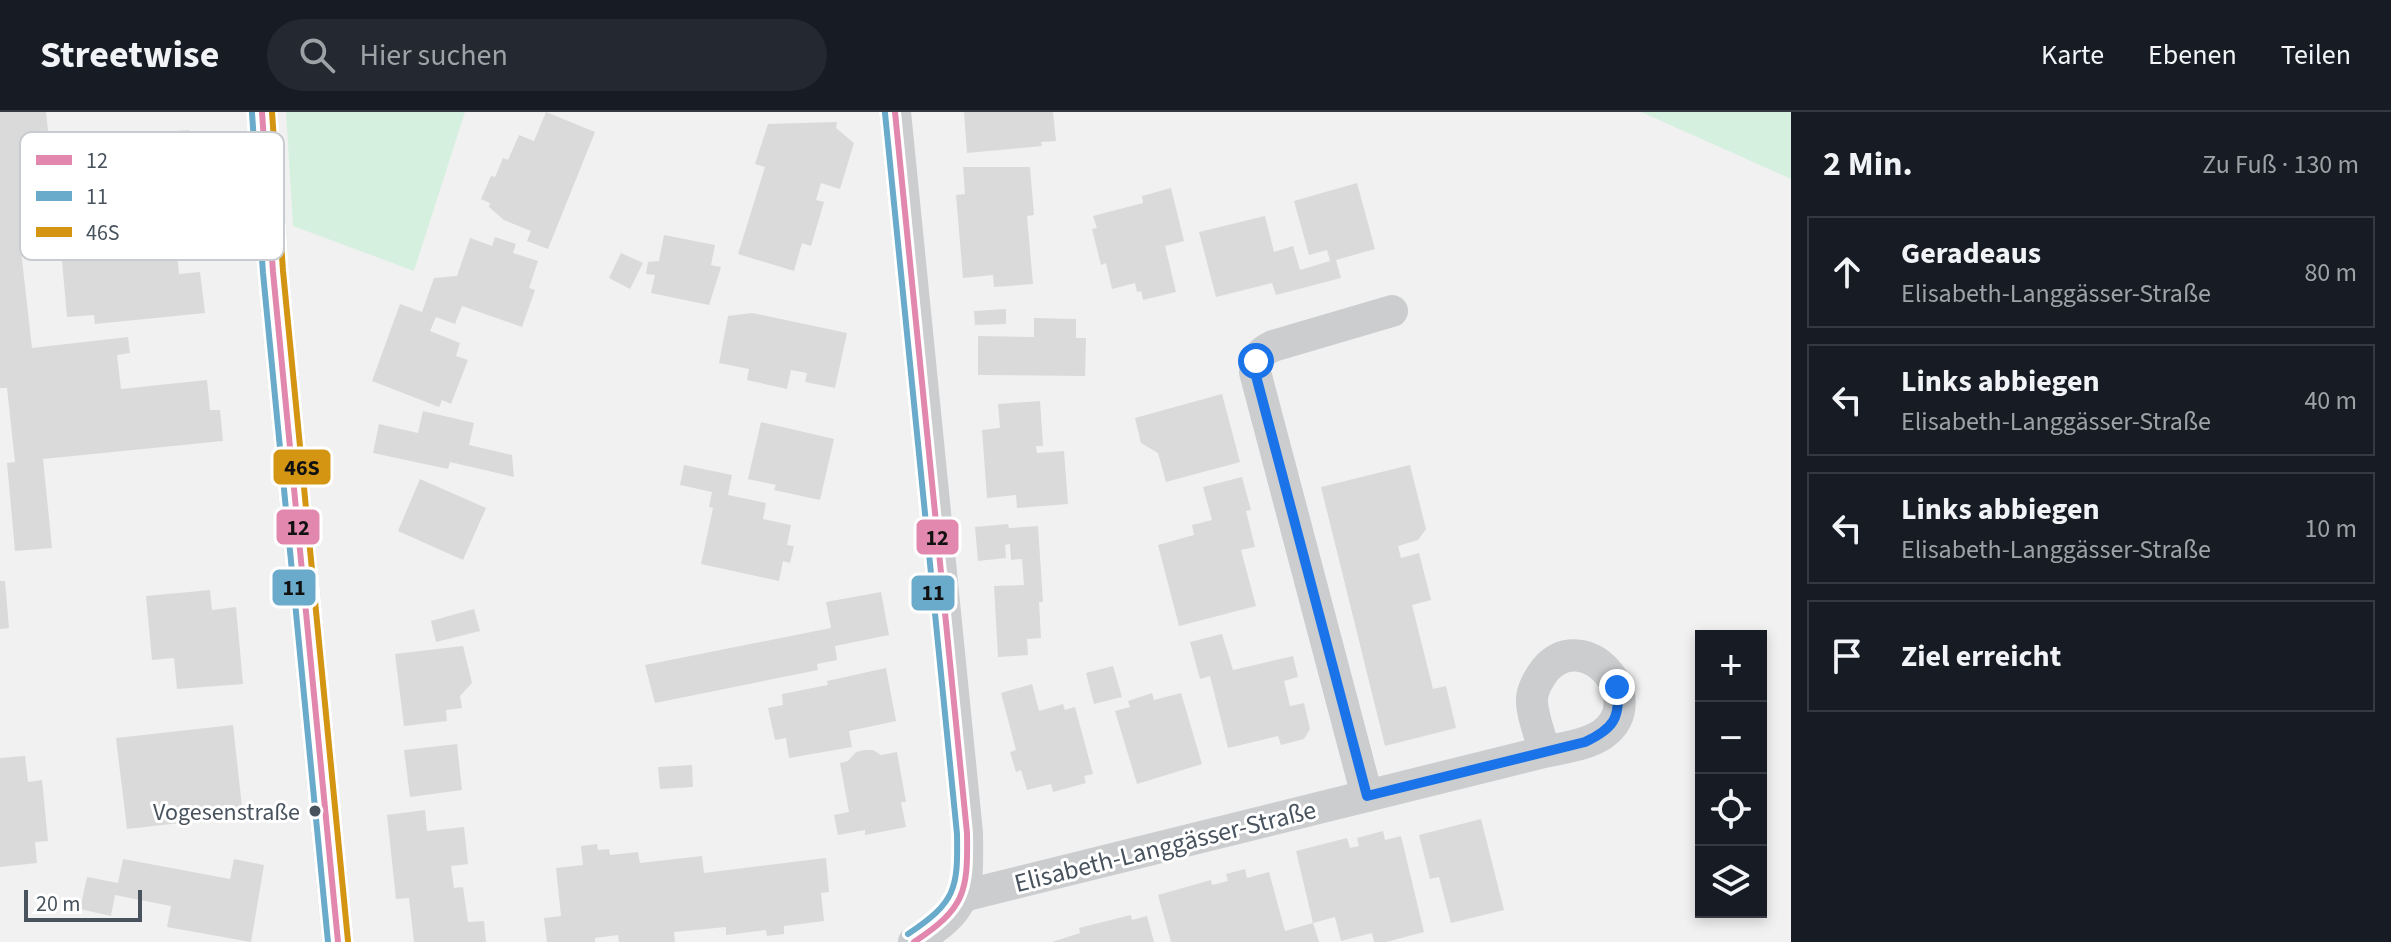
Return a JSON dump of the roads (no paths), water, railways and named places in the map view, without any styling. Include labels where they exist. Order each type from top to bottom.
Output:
[{"type":"street","points":[[262,112],[263,132]]},
{"type":"street","points":[[895,112],[968,867],[963,896],[945,921],[914,942]]},
{"type":"street","points":[[272,260],[338,942]]},
{"type":"street","points":[[1367,796],[1255,372],[1256,361],[1263,351],[1273,346],[1392,311]]},
{"type":"street","name":"Elisabeth-Langgässer-Straße","points":[[963,896],[1544,752]]},
{"type":"place","name":"Vogesenstraße","points":[[315,811]]}]
